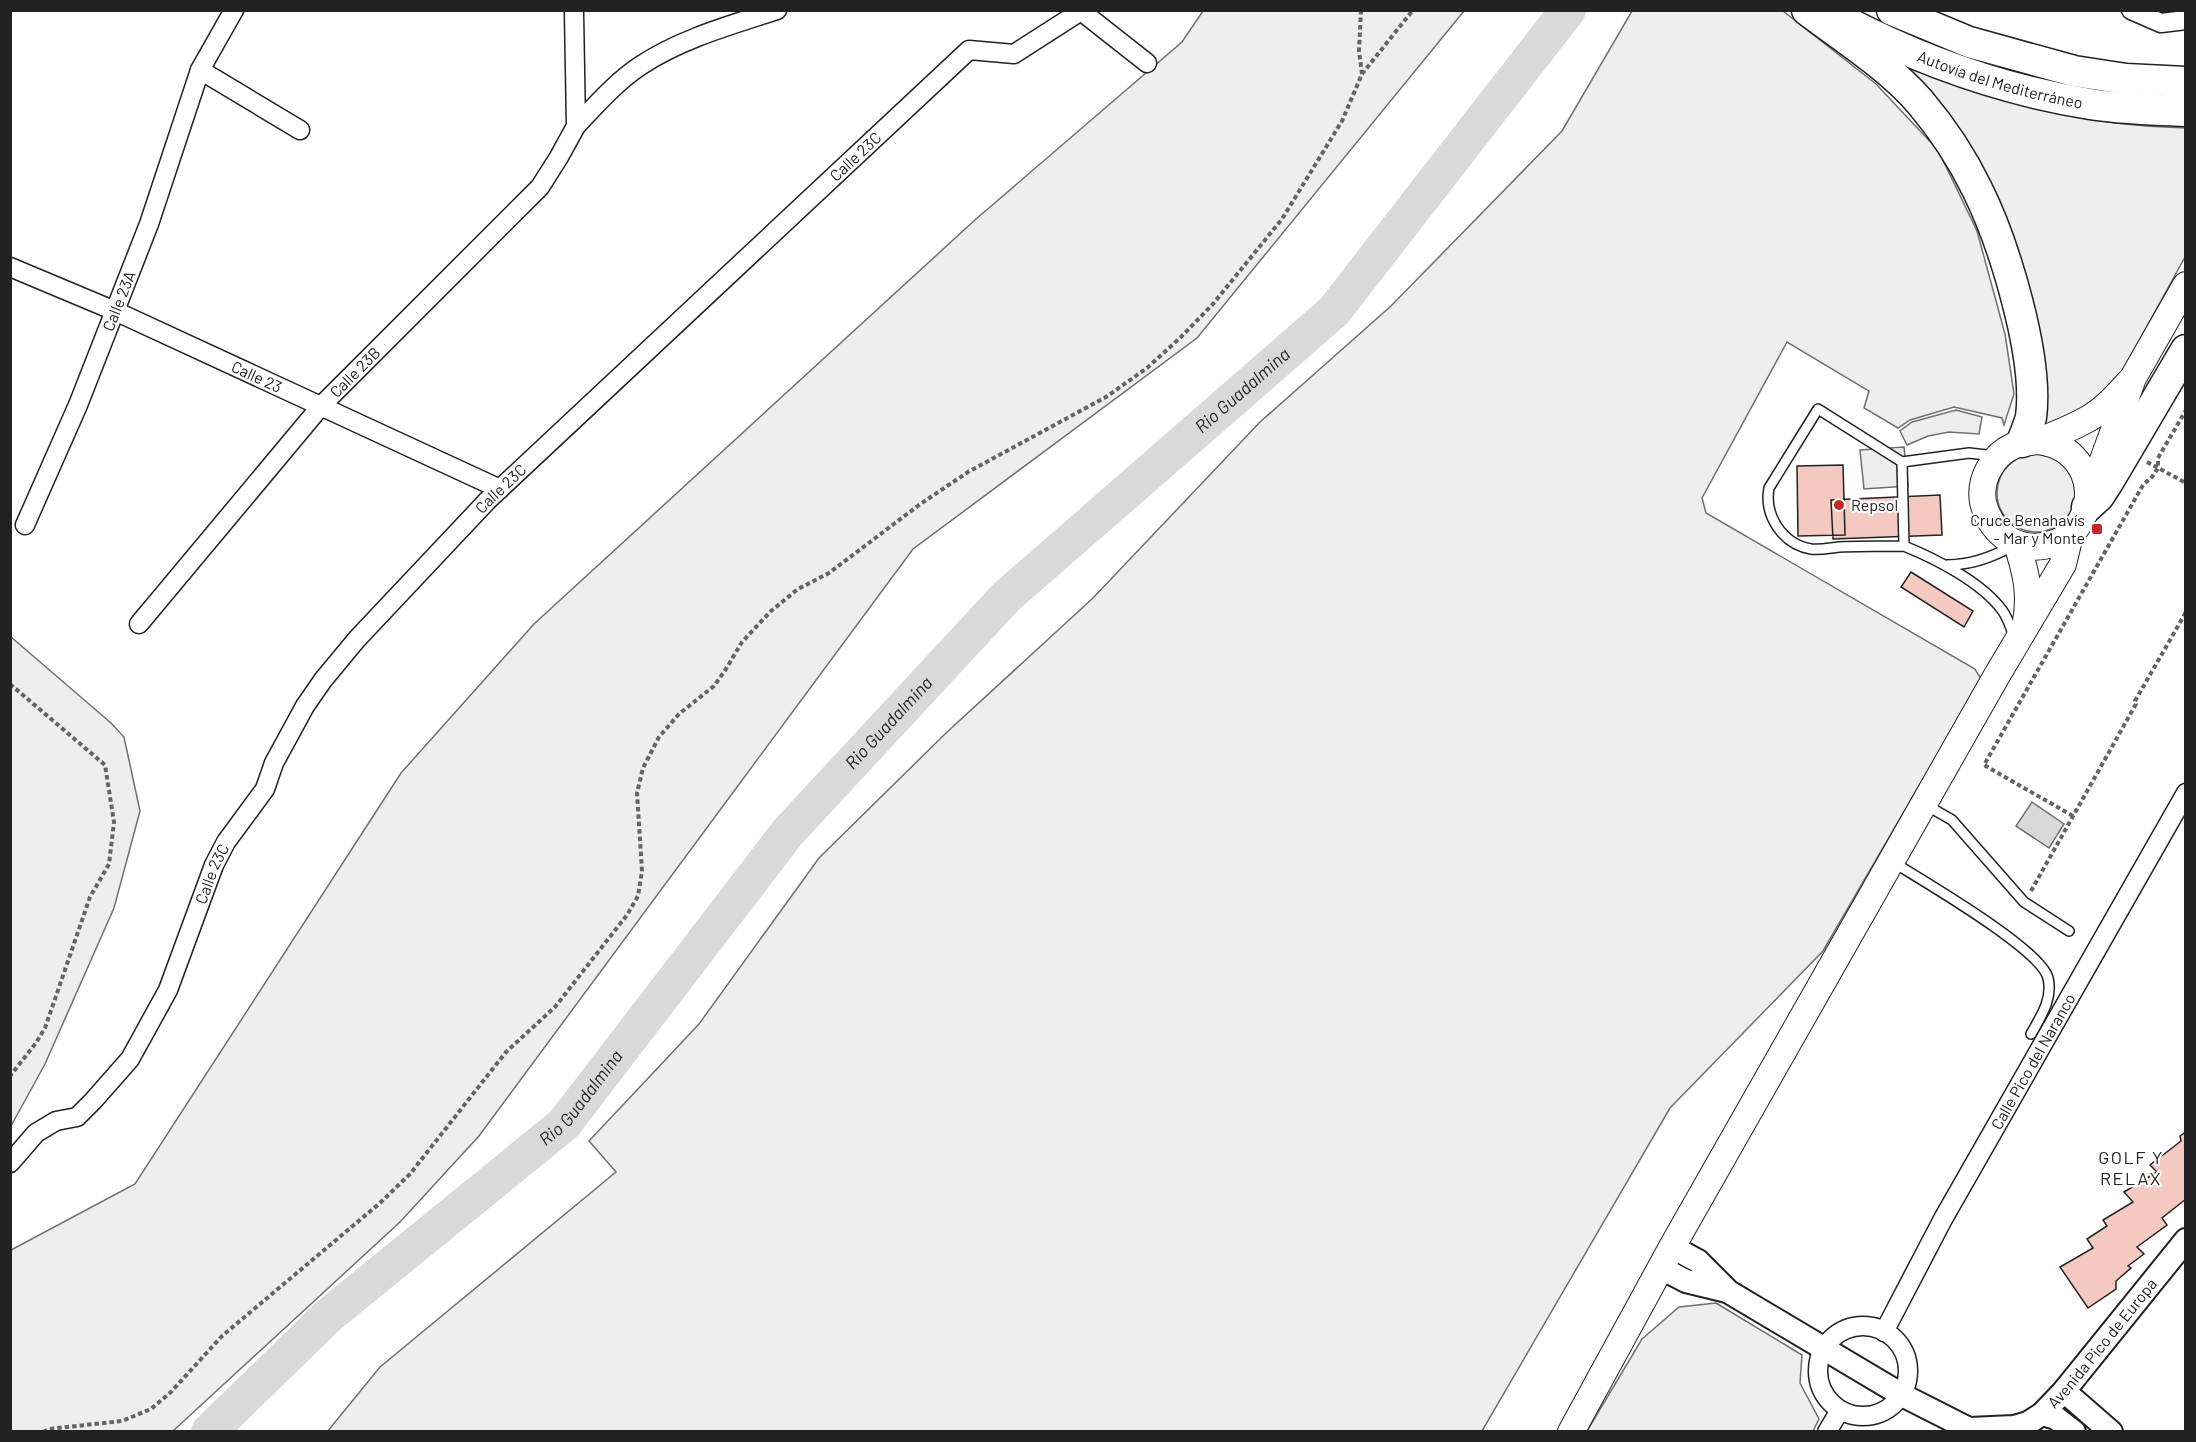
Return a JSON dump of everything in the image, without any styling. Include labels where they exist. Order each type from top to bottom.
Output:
[{"type":"highway","points":[[1807,10],[1877,64],[1918,100],[1947,137],[1978,189],[1996,235],[2026,336],[2032,394],[2031,417],[2019,447]]},
{"type":"highway","name":"Autovía del Mediterráneo","points":[[1825,10],[1859,28],[1932,60],[1977,77],[2029,92],[2092,105],[2186,111]]},
{"type":"highway","name":"Autovía del Mediterráneo","points":[[1892,10],[1970,42],[2074,71],[2126,79],[2186,82]]},
{"type":"highway","points":[[2088,499],[2098,496],[2108,482],[2186,350]]},
{"type":"main road","points":[[2133,378],[2106,406],[2087,420],[2019,447],[1989,469],[1984,482],[1983,498],[1986,512],[1993,526],[2003,536],[2017,544],[2031,547],[2045,546],[2070,535],[2084,518],[2088,499],[2133,378],[2186,285]]},
{"type":"main road","points":[[2019,447],[2049,443],[2062,448],[2072,456],[2084,472],[2088,499]]},
{"type":"main road","points":[[1571,1431],[1666,1257],[2063,564],[2070,535]]},
{"type":"main road","points":[[2017,544],[2028,583],[2029,602],[2021,634]]},
{"type":"street","name":"Calle 23A","points":[[25,525],[78,405],[149,224],[200,70],[234,10]]},
{"type":"street","name":"Calle 23B","points":[[139,624],[321,406],[540,187],[560,157],[576,126],[622,80],[640,65],[674,46],[777,10]]},
{"type":"street","points":[[2131,10],[2162,24],[2186,20]]},
{"type":"street","name":"Calle 23C","points":[[10,1163],[36,1132],[56,1122],[77,1117],[130,1059],[168,990],[214,866],[226,842],[264,789],[274,763],[305,706],[357,639],[500,489],[969,50],[1014,54],[1081,11],[1147,63]]},
{"type":"street","name":"Calle 23B","points":[[574,13],[576,126]]},
{"type":"street","points":[[200,70],[300,130]]},
{"type":"street","name":"Calle 23","points":[[10,267],[115,311],[500,489]]},
{"type":"street","name":"Calle Pico del Naranco","points":[[1884,1332],[1948,1209],[2186,793]]},
{"type":"street","name":"Avenida Pico de Europa","points":[[1902,1395],[1969,1429],[2014,1427],[2028,1423],[2042,1414],[2064,1391],[2186,1240]]},
{"type":"street","points":[[1666,1257],[1686,1281],[1729,1292],[1902,1395]]},
{"type":"street","points":[[1857,1325],[1871,1326],[1884,1332],[1897,1340],[1905,1352],[1909,1366],[1908,1381],[1902,1395],[1881,1413],[1853,1416],[1840,1410],[1829,1401],[1821,1389],[1817,1376],[1818,1362],[1823,1348],[1832,1337],[1844,1329],[1857,1325]]},
{"type":"street","points":[[2064,1391],[2110,1431]]},
{"type":"street","points":[[1827,1431],[1840,1410]]},
{"type":"street","points":[[2042,1414],[2056,1418],[2074,1431]]},
{"type":"lane","points":[[2019,447],[1902,462],[1818,410],[1772,482],[1767,500],[1768,512],[1774,523],[1796,544],[1809,549],[1904,546],[1947,565],[1993,599],[2021,634]]},
{"type":"lane","points":[[1902,462],[1904,546]]},
{"type":"lane","points":[[1947,565],[1968,565],[1985,560],[2017,544]]},
{"type":"lane","points":[[1924,804],[1952,820],[2024,902],[2068,931]]},
{"type":"lane","points":[[1891,861],[1980,917],[2031,954],[2041,964],[2048,975],[2048,1002],[2031,1034]]},
{"type":"path","points":[[1361,10],[1359,51],[1362,74]]},
{"type":"path","points":[[43,1431],[122,1421],[151,1409],[171,1392],[222,1336],[380,1203],[410,1174],[506,1052],[555,1007],[573,987],[633,906],[638,896],[642,871],[637,792],[643,768],[659,736],[679,714],[714,686],[742,642],[771,611],[798,589],[830,573],[919,505],[968,472],[1106,396],[1147,368],[1181,338],[1213,304],[1282,219],[1342,121],[1362,74],[1413,10]]},
{"type":"path","points":[[2073,816],[1984,765],[2143,486],[2158,468],[2158,458],[2186,410]]},
{"type":"path","points":[[2152,464],[2186,483]]},
{"type":"path","points":[[2024,902],[2186,612]]},
{"type":"path","points":[[10,684],[105,765],[114,822],[109,864],[90,897],[52,1010],[36,1043],[10,1076]]},
{"type":"shaded area","points":[[1203,11],[1464,11],[1197,338],[913,549],[479,1136],[400,1222],[173,1431],[11,1432],[11,1250],[135,1184],[401,773],[534,624],[976,219],[1182,42]]},
{"type":"shaded area","points":[[1632,11],[1783,11],[1876,84],[1938,150],[1977,231],[2005,334],[2014,394],[2004,425],[2002,418],[1954,407],[1910,420],[1898,428],[1864,408],[1869,391],[1787,342],[1702,498],[1706,513],[1975,669],[1981,679],[1823,951],[1670,1108],[1482,1431],[327,1432],[380,1367],[616,1172],[589,1141],[699,1024],[819,858],[946,733],[1093,598],[1260,422],[1391,306],[1562,131]]},
{"type":"shaded area","points":[[1890,60],[1991,95],[2053,112],[2119,123],[2185,128],[2185,257],[2121,373],[2102,398],[2043,427],[2013,258]]},
{"type":"shaded area","points":[[1956,410],[1982,417],[1979,434],[1949,432],[1928,436],[1907,445],[1900,431],[1912,422]]},
{"type":"shaded area","points":[[1904,447],[1908,486],[1864,489],[1860,450]]},
{"type":"shaded area","points":[[2036,454],[2051,457],[2064,465],[2072,478],[2075,493],[2072,508],[2064,521],[2051,529],[2036,532],[2021,529],[2008,521],[2000,508],[1997,493],[2000,478],[2008,465],[2021,457]]},
{"type":"shaded area","points":[[11,637],[111,723],[124,737],[140,811],[114,908],[45,1064],[11,1126]]},
{"type":"shaded area","points":[[2032,802],[2064,824],[2049,848],[2016,826]]},
{"type":"shaded area","points":[[1716,1303],[1802,1355],[1800,1383],[1819,1419],[1813,1431],[1587,1431],[1642,1339],[1679,1307]]},
{"type":"building","points":[[1843,465],[1845,535],[1798,536],[1797,466]]},
{"type":"building","points":[[1940,495],[1942,535],[1833,539],[1831,500]]},
{"type":"building","points":[[1911,572],[1973,611],[1964,627],[1901,587]]},
{"type":"building","points":[[2186,1132],[2186,1199],[2162,1218],[2167,1225],[2137,1247],[2144,1254],[2128,1266],[2131,1268],[2116,1281],[2116,1289],[2088,1308],[2060,1267],[2093,1248],[2087,1239],[2107,1226],[2103,1220],[2133,1202],[2124,1192],[2157,1172],[2150,1165],[2181,1141],[2180,1136]]},
{"type":"waterway","name":"Rio Guadalmina","points":[[209,1432],[328,1316],[564,1124],[788,832],[1006,597],[1334,311],[1568,10]]},
{"type":"place","name":"Repsol","points":[[1839,505]]},
{"type":"place","name":"Cruce Benahavís - Mar y Monte","points":[[2097,529]]},
{"type":"district","name":"GOLF Y RELAX","points":[[2131,1168]]}]
